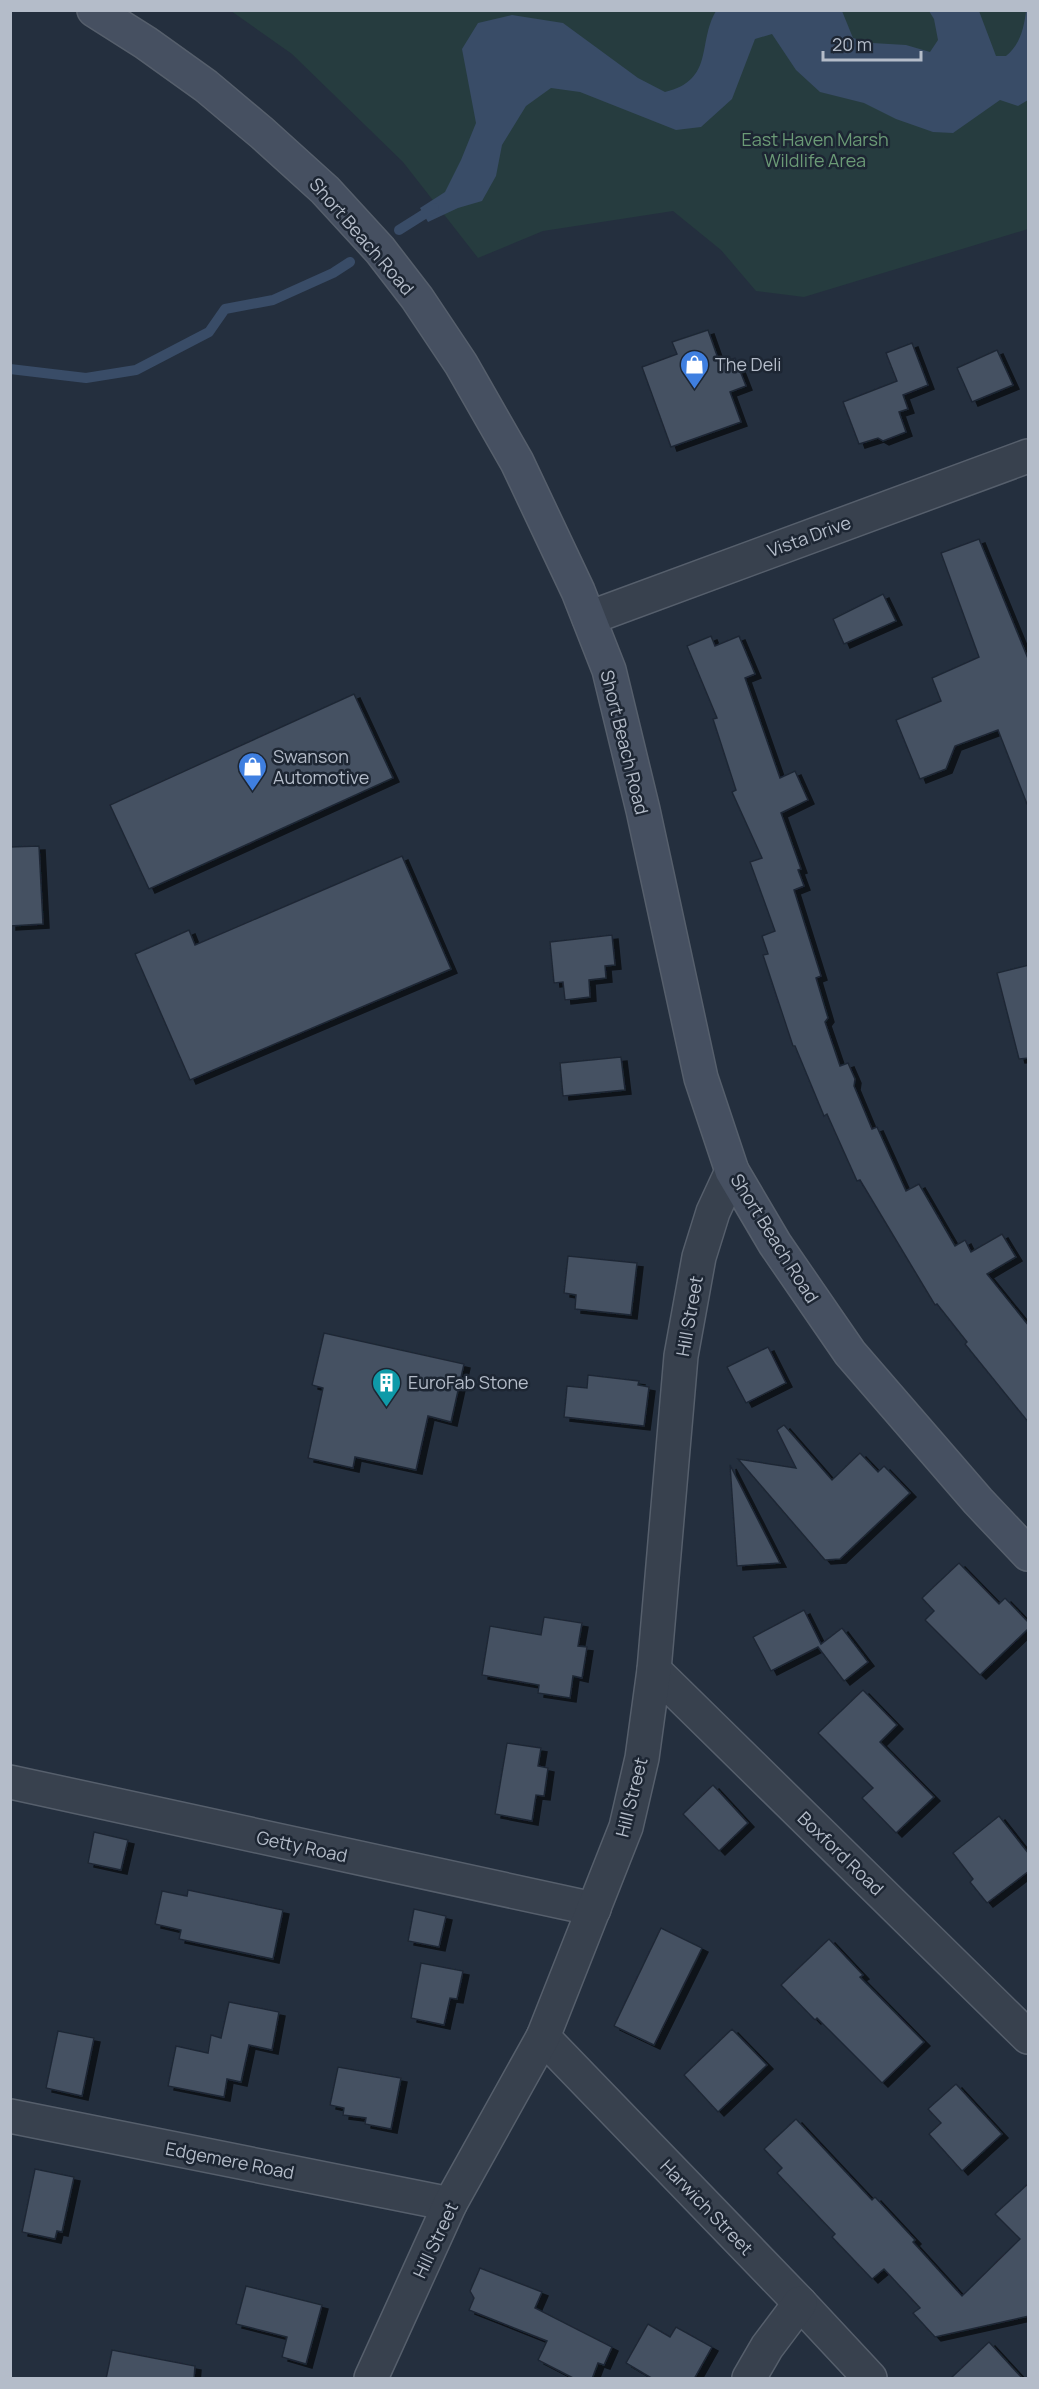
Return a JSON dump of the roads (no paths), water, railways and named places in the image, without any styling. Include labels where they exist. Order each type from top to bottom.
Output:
[{"type":"main road","name":"Short Beach Road","points":[[94,10],[146,43],[197,80],[262,133],[325,190],[380,250],[417,298],[461,364],[512,452],[589,618],[609,670],[701,1078],[732,1171],[775,1244],[850,1353],[978,1502],[1029,1554]]},
{"type":"street","name":"Vista Drive","points":[[589,618],[1027,460]]},
{"type":"street","name":"Hill Street","points":[[371,2379],[450,2204],[543,2037],[626,1827],[642,1758],[654,1670],[681,1356],[699,1257],[713,1212],[732,1171]]},
{"type":"street","name":"Boxford Road","points":[[654,1670],[1029,2037]]},
{"type":"street","name":"Getty Road","points":[[10,1782],[594,1910]]},
{"type":"street","name":"Harwich Street","points":[[543,2037],[800,2303],[870,2379]]},
{"type":"street","name":"Edgemere Road","points":[[10,2116],[450,2204]]},
{"type":"street","points":[[749,2379],[767,2347],[800,2303]]},
{"type":"water","points":[[716,11],[842,11],[853,38],[872,43],[906,45],[930,52],[938,40],[934,19],[929,11],[979,11],[996,56],[1006,56],[1018,41],[1026,11],[1028,11],[1028,100],[1018,106],[1000,100],[953,133],[933,132],[896,119],[864,103],[820,92],[796,70],[772,34],[755,39],[732,99],[701,127],[676,130],[580,92],[551,88],[526,106],[502,145],[496,176],[482,201],[458,208],[428,222],[420,208],[445,192],[476,123],[462,49],[478,23],[512,15],[563,23],[638,78],[665,92],[681,86],[698,70],[710,23]]},
{"type":"waterway","points":[[399,230],[434,208]]},
{"type":"waterway","points":[[10,369],[86,378],[136,370],[209,332],[225,309],[273,300],[333,273],[350,262]]},
{"type":"place","name":"The Deli","points":[[694,390]]},
{"type":"place","name":"Swanson Automotive","points":[[252,792]]},
{"type":"place","name":"EuroFab Stone","points":[[387,1408]]},
{"type":"park label","name":"East Haven Marsh Wildlife Area","points":[[815,149]]}]
